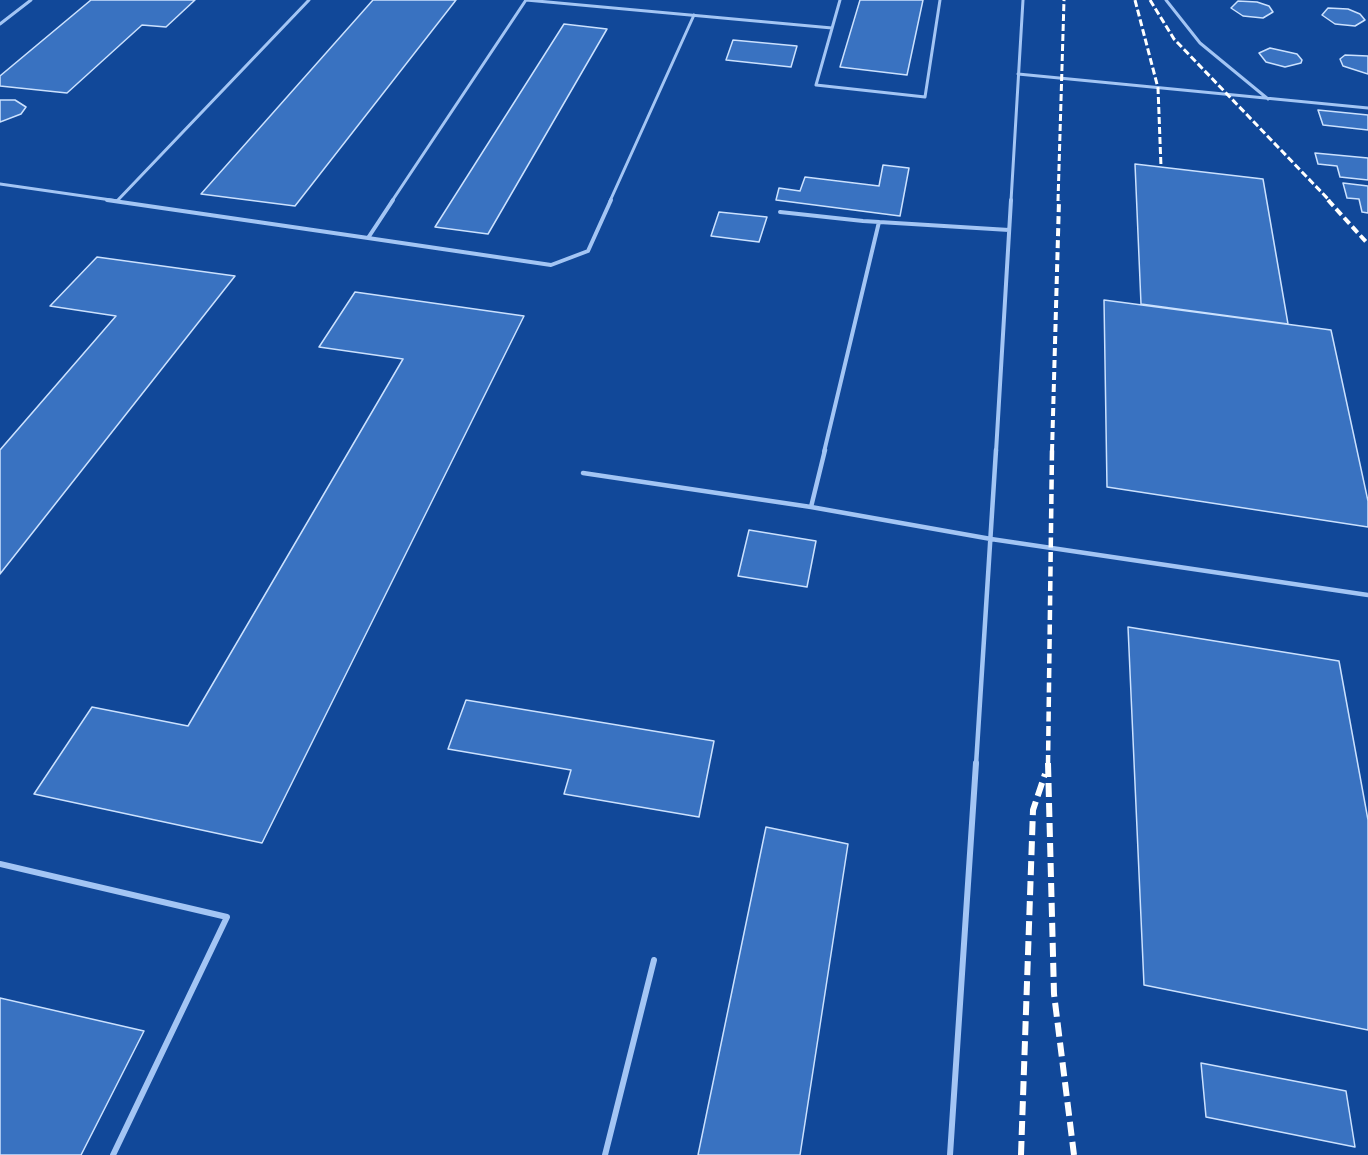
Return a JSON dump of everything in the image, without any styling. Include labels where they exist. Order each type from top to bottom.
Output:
[{"type":"lane","points":[[0,24],[31,0]]},
{"type":"lane","points":[[117,201],[309,0]]},
{"type":"lane","points":[[368,238],[526,0],[832,28]]},
{"type":"lane","points":[[601,7],[604,0]]},
{"type":"lane","points":[[840,0],[816,85],[925,97],[940,0]]},
{"type":"lane","points":[[950,1155],[991,539],[1023,0]]},
{"type":"lane","points":[[1166,0],[1200,43],[1268,99]]},
{"type":"lane","points":[[0,184],[550,265],[588,251],[694,15]]},
{"type":"lane","points":[[1018,74],[1368,108]]},
{"type":"lane","points":[[780,212],[879,222],[1009,230]]},
{"type":"lane","points":[[811,507],[879,222]]},
{"type":"lane","points":[[583,474],[811,507],[991,539],[1368,595]]},
{"type":"lane","points":[[0,864],[227,917],[113,1155]]},
{"type":"lane","points":[[605,1155],[654,960]]},
{"type":"building","points":[[91,0],[195,0],[166,27],[142,25],[67,93],[0,86],[0,76]]},
{"type":"building","points":[[373,0],[456,0],[295,206],[201,194]]},
{"type":"building","points":[[860,0],[923,0],[907,75],[840,67]]},
{"type":"building","points":[[1238,1],[1257,2],[1269,6],[1273,12],[1263,18],[1243,16],[1231,8]]},
{"type":"building","points":[[1328,8],[1348,9],[1360,14],[1365,20],[1355,26],[1335,24],[1322,15]]},
{"type":"building","points":[[564,24],[607,29],[488,234],[435,227]]},
{"type":"building","points":[[733,40],[797,46],[791,67],[726,60]]},
{"type":"building","points":[[1270,48],[1297,54],[1302,60],[1301,63],[1285,67],[1266,62],[1259,53]]},
{"type":"building","points":[[1345,55],[1368,56],[1368,74],[1343,66],[1340,59]]},
{"type":"building","points":[[0,100],[15,100],[26,107],[21,114],[0,122]]},
{"type":"building","points":[[1318,110],[1368,115],[1368,130],[1323,125]]},
{"type":"building","points":[[1315,153],[1368,158],[1368,180],[1340,177],[1337,166],[1318,164]]},
{"type":"building","points":[[1135,164],[1263,179],[1288,324],[1141,304]]},
{"type":"building","points":[[883,165],[909,168],[900,216],[776,200],[779,188],[800,191],[805,177],[879,186]]},
{"type":"building","points":[[1343,183],[1368,186],[1368,213],[1362,212],[1359,199],[1347,198]]},
{"type":"building","points":[[719,212],[767,217],[759,242],[711,236]]},
{"type":"building","points":[[97,257],[235,276],[0,574],[0,450],[116,316],[50,306]]},
{"type":"building","points":[[355,292],[524,316],[262,843],[34,794],[92,707],[188,726],[403,359],[319,347]]},
{"type":"building","points":[[1104,300],[1331,330],[1368,501],[1368,527],[1107,487]]},
{"type":"building","points":[[749,530],[816,541],[807,587],[738,576]]},
{"type":"building","points":[[1128,627],[1339,661],[1368,820],[1368,1030],[1144,985]]},
{"type":"building","points":[[466,700],[714,741],[699,817],[564,794],[571,770],[448,749]]},
{"type":"building","points":[[766,827],[848,844],[800,1155],[698,1155]]},
{"type":"building","points":[[0,998],[144,1031],[81,1155],[0,1155]]},
{"type":"building","points":[[1201,1063],[1346,1091],[1355,1147],[1206,1117]]},
{"type":"railway","points":[[1058,201],[1064,0]]},
{"type":"railway","points":[[1135,0],[1158,88],[1161,167]]},
{"type":"railway","points":[[1150,0],[1174,39],[1330,201]]},
{"type":"railway","points":[[1052,452],[1059,200]]},
{"type":"railway","points":[[1328,200],[1368,244]]},
{"type":"railway","points":[[1048,764],[1052,450]]},
{"type":"railway","points":[[1048,764],[1054,994],[1074,1155]]},
{"type":"railway","points":[[1021,1155],[1033,810],[1045,774]]}]
